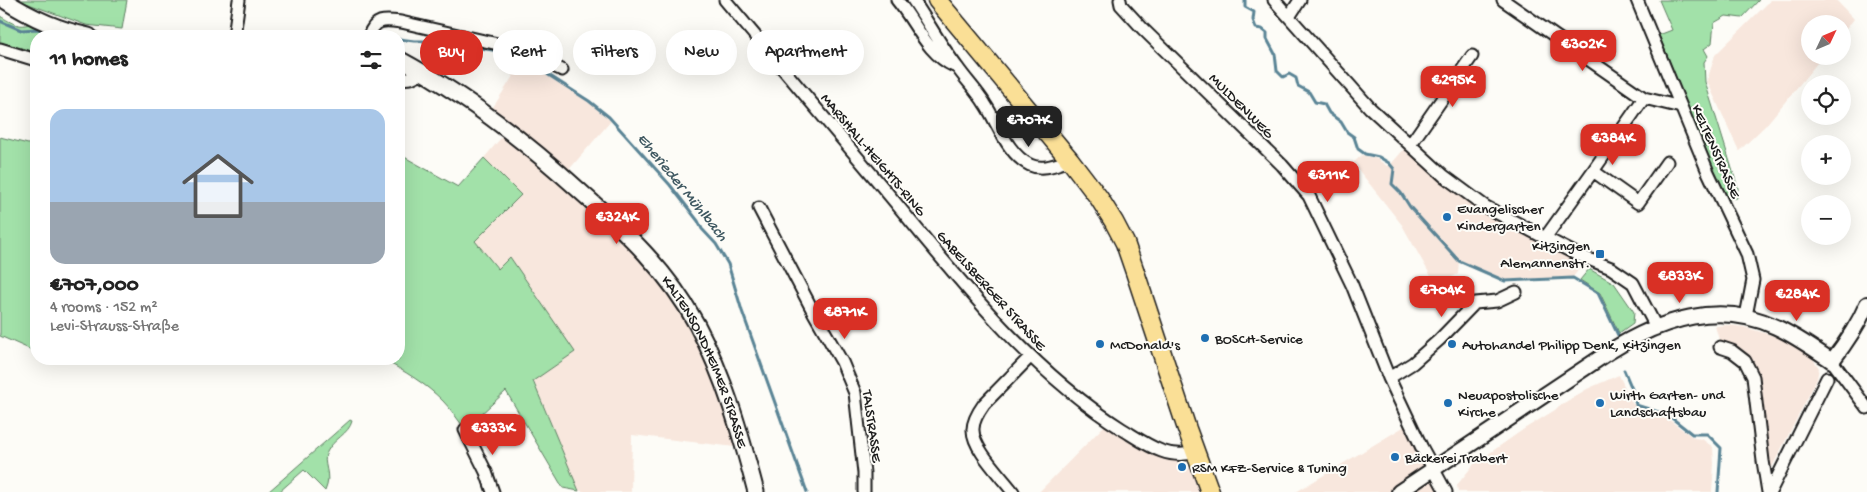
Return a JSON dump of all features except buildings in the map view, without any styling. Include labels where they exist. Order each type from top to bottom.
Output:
[{"type":"main road","points":[[4,0],[64,30]]},
{"type":"main road","points":[[937,0],[1070,160],[1099,198],[1125,242],[1210,492]]},
{"type":"main road","name":"KALTENSONDHEIMER STRASSE","points":[[405,62],[420,70]]},
{"type":"main road","name":"KALTENSONDHEIMER STRASSE","points":[[428,75],[484,112],[540,155],[614,221],[652,259],[697,324],[722,377],[756,492]]},
{"type":"street","points":[[235,30],[239,0]]},
{"type":"street","points":[[897,0],[927,43],[946,63],[957,68]]},
{"type":"street","points":[[913,0],[957,68],[985,104],[1010,147],[1017,155],[1028,164],[1038,168],[1070,160]]},
{"type":"street","name":"MULDENWEG","points":[[1120,0],[1121,5],[1144,29],[1282,165],[1309,196],[1352,285],[1389,378],[1433,470],[1446,492]]},
{"type":"street","points":[[1274,0],[1370,108],[1444,176],[1486,206],[1576,254],[1611,268],[1633,283],[1656,327]]},
{"type":"street","points":[[1289,17],[1300,0]]},
{"type":"street","points":[[1503,0],[1644,98],[1681,107]]},
{"type":"street","name":"KELTENSTRASSE","points":[[1637,0],[1708,172],[1750,262],[1753,280],[1746,316]]},
{"type":"street","name":"MARSHALL-HEIGHTS-RING","points":[[729,1],[919,230]]},
{"type":"street","points":[[371,30],[378,22],[386,20],[493,43]]},
{"type":"street","points":[[0,48],[30,58]]},
{"type":"street","points":[[1410,145],[1472,56]]},
{"type":"street","points":[[405,78],[420,74]]},
{"type":"street","points":[[1546,238],[1644,98]]},
{"type":"street","points":[[1593,171],[1638,203],[1667,162]]},
{"type":"street","name":"TALSTRASSE","points":[[759,208],[814,314],[842,362],[855,393],[864,473],[864,492]]},
{"type":"street","name":"GABELSBERGER STRASSE","points":[[919,230],[978,302],[1030,357],[1087,405],[1143,443],[1167,454],[1179,456],[1195,452]]},
{"type":"street","points":[[1389,378],[1412,364],[1439,340],[1475,303],[1498,301],[1516,292]]},
{"type":"street","points":[[1832,361],[1861,319],[1867,304]]},
{"type":"street","points":[[1399,492],[1628,340],[1656,327],[1685,318],[1711,313],[1746,316],[1775,326],[1809,345],[1832,361],[1867,408]]},
{"type":"street","points":[[1720,347],[1732,352],[1745,361],[1753,377],[1763,461],[1769,492]]},
{"type":"street","points":[[1013,492],[980,450],[974,439],[973,429],[984,404],[1030,357]]},
{"type":"street","points":[[1769,492],[1827,378]]},
{"type":"street","points":[[465,430],[486,472],[493,492]]},
{"type":"shaded area","points":[[1771,0],[1836,0],[1850,15],[1801,15],[1801,65],[1816,65],[1807,75],[1801,75],[1801,83],[1766,125],[1739,151],[1707,81],[1715,55]]},
{"type":"shaded area","points":[[514,75],[546,75],[588,101],[611,121],[560,180],[649,263],[692,326],[715,379],[736,438],[735,447],[632,435],[631,492],[585,492],[578,490],[533,380],[574,352],[510,258],[499,269],[474,241],[521,195],[484,158],[511,126],[492,109]]},
{"type":"shaded area","name":"Evangelischer Kindergarten","points":[[1405,148],[1439,179],[1583,264],[1573,277],[1505,280],[1459,260],[1458,274],[1436,285],[1402,225],[1353,163],[1362,155],[1377,159],[1387,166]]},
{"type":"shaded area","points":[[1715,326],[1744,327],[1781,338],[1811,356],[1819,368],[1817,379],[1768,475],[1749,358],[1735,345],[1719,340]]},
{"type":"shaded area","points":[[1619,375],[1632,403],[1644,413],[1665,417],[1694,438],[1702,439],[1713,447],[1712,492],[1458,492],[1457,485],[1474,464],[1559,406],[1587,389]]},
{"type":"shaded area","points":[[1107,423],[1165,460],[1187,462],[1201,492],[1039,492]]},
{"type":"shaded area","points":[[1405,426],[1438,492],[1296,492]]},
{"type":"green space","points":[[10,0],[127,0],[122,29],[86,25],[26,3],[23,6]]},
{"type":"green space","points":[[1659,0],[1759,0],[1742,18],[1726,16],[1714,23],[1712,43],[1704,49],[1708,56],[1704,62],[1705,82],[1738,188],[1737,198],[1729,199],[1724,193],[1659,35],[1672,30]]},
{"type":"green space","points":[[0,16],[21,25],[30,24],[35,21],[59,30],[30,30],[30,55],[0,46]]},
{"type":"green space","points":[[0,137],[30,144],[30,349],[0,336]]},
{"type":"green space","points":[[405,157],[458,187],[484,158],[521,195],[475,241],[498,269],[510,257],[575,352],[533,381],[579,491],[563,488],[506,391],[465,429],[443,401],[393,365],[405,365]]},
{"type":"green space","points":[[1589,269],[1614,283],[1634,312],[1633,323],[1619,333],[1600,293],[1580,280]]},
{"type":"green space","points":[[350,420],[352,421],[348,429],[327,452],[325,460],[328,479],[325,491],[304,470],[279,492],[268,492]]},
{"type":"waterway","points":[[1245,0],[1245,7],[1254,12],[1253,20],[1256,28],[1262,29],[1267,33],[1267,39],[1275,54],[1277,71],[1283,77],[1289,74],[1296,78],[1298,86],[1309,92],[1315,102],[1324,104],[1329,113],[1341,122],[1347,132],[1354,137],[1358,149],[1365,154],[1379,157],[1389,163],[1394,169],[1392,184],[1401,193],[1410,207],[1459,261],[1505,281],[1573,278],[1598,293],[1618,335]]},
{"type":"waterway","name":"Eherieder Mühlbach","points":[[0,21],[21,30],[40,30]]},
{"type":"waterway","name":"Eherieder Mühlbach","points":[[405,40],[440,41],[498,51],[547,74],[589,101],[609,117],[670,185],[702,229],[716,244],[728,264],[742,311],[807,492]]},
{"type":"waterway","points":[[1624,370],[1636,405],[1668,415],[1692,434],[1707,434],[1721,448],[1718,492]]},
{"type":"place","name":"Evangelischer Kindergarten","points":[[1447,217]]},
{"type":"place","name":"Kitzingen Alemannenstr.","points":[[1600,254]]},
{"type":"place","name":"BOSCH-Service","points":[[1205,338]]},
{"type":"place","name":"McDonald's","points":[[1100,344]]},
{"type":"place","name":"Autohandel Philipp Denk, Kitzingen","points":[[1452,344]]},
{"type":"place","name":"Neuapostolische Kirche","points":[[1448,403]]},
{"type":"place","name":"Wirth Garten- und Landschaftsbau","points":[[1600,403]]},
{"type":"place","name":"Bäckerei Trabert","points":[[1395,457]]},
{"type":"place","name":"RSM KFZ-Service & Tuning","points":[[1182,467]]}]
